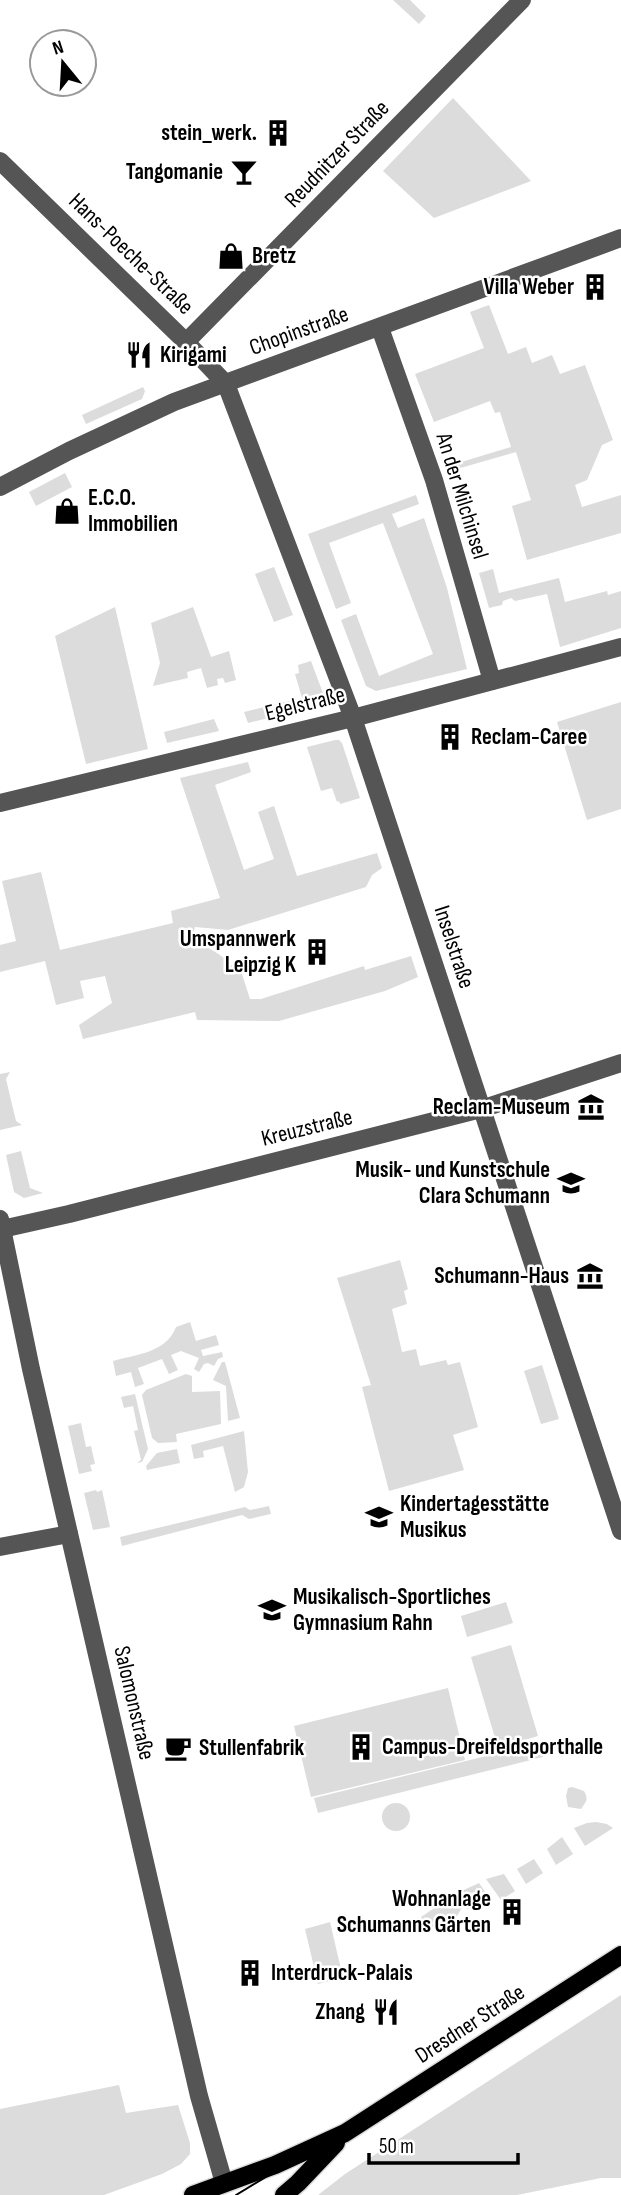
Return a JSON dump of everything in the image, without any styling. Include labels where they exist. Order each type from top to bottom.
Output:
[{"type":"main road","name":"Dresdner Straße","points":[[192,2195],[227,2189],[345,2133],[621,1955]]},
{"type":"main road","name":"Dresdner Straße","points":[[284,2195],[299,2183],[345,2133]]},
{"type":"street","name":"Reudnitzer Straße","points":[[186,342],[522,0]]},
{"type":"street","name":"Hans-Poeche-Straße","points":[[0,161],[226,384]]},
{"type":"street","name":"Chopinstraße","points":[[0,487],[69,451],[162,408],[621,240]]},
{"type":"street","name":"An der Milchinsel","points":[[380,328],[434,480],[492,681]]},
{"type":"street","name":"Inselstraße","points":[[226,384],[353,718],[621,1531]]},
{"type":"street","name":"Egelstraße","points":[[0,803],[353,718],[621,647]]},
{"type":"street","name":"Kreuzstraße","points":[[1,1224],[69,1214],[481,1109],[621,1063]]},
{"type":"street","name":"Salomonstraße","points":[[1,1224],[6,1279],[69,1534],[199,2096],[227,2189]]},
{"type":"street","points":[[0,1547],[69,1534]]},
{"type":"shaded area","points":[[393,0],[410,0],[426,16],[419,24]]},
{"type":"shaded area","points":[[453,98],[531,181],[434,218],[383,171]]},
{"type":"shaded area","points":[[489,305],[508,354],[526,347],[532,363],[552,355],[560,374],[585,365],[613,440],[602,445],[587,480],[575,485],[582,507],[621,495],[621,533],[527,560],[512,506],[531,500],[516,452],[450,471],[448,466],[511,447],[500,412],[495,413],[490,401],[434,422],[415,374],[484,348],[470,312]]},
{"type":"shaded area","points":[[143,387],[145,391],[142,399],[86,424],[82,415]]},
{"type":"shaded area","points":[[65,473],[72,487],[36,506],[29,492]]},
{"type":"shaded area","points":[[416,495],[419,504],[392,514],[398,528],[424,518],[447,588],[467,669],[376,691],[366,686],[341,620],[356,614],[379,676],[433,654],[383,523],[329,543],[351,603],[336,609],[308,534]]},
{"type":"shaded area","points":[[274,567],[293,615],[274,622],[255,574]]},
{"type":"shaded area","points":[[493,569],[499,593],[559,578],[565,602],[607,591],[608,595],[621,591],[621,628],[560,647],[547,594],[515,601],[511,598],[503,601],[502,605],[489,608],[479,573]]},
{"type":"shaded area","points":[[115,607],[148,749],[86,764],[55,636]]},
{"type":"shaded area","points":[[193,607],[211,657],[229,651],[236,680],[225,683],[223,678],[217,679],[218,685],[207,688],[201,668],[187,672],[188,678],[153,686],[160,663],[151,623]]},
{"type":"shaded area","points":[[311,661],[324,696],[319,706],[248,723],[244,712],[302,698],[295,674],[299,673],[298,665]]},
{"type":"shaded area","points":[[621,702],[621,809],[587,820],[557,722]]},
{"type":"shaded area","points":[[214,719],[219,731],[167,743],[164,732]]},
{"type":"shaded area","points":[[335,740],[342,743],[360,798],[340,804],[332,788],[321,791],[307,747]]},
{"type":"shaded area","points":[[248,762],[251,772],[215,785],[244,870],[274,859],[258,812],[274,806],[297,876],[377,853],[382,868],[372,875],[366,887],[228,930],[195,927],[191,941],[214,951],[233,967],[240,968],[250,999],[261,999],[364,966],[365,970],[411,956],[418,977],[385,991],[279,1021],[197,1020],[195,1012],[83,1039],[79,1025],[112,1003],[105,976],[80,981],[84,998],[56,1005],[45,961],[0,972],[0,945],[16,941],[2,881],[41,872],[60,950],[173,923],[171,911],[220,898],[180,778]]},
{"type":"shaded area","points":[[10,1072],[6,1079],[16,1121],[22,1125],[0,1130],[0,1074]]},
{"type":"shaded area","points":[[21,1151],[30,1188],[43,1193],[24,1198],[14,1192],[6,1155]]},
{"type":"shaded area","points":[[400,1260],[408,1289],[404,1291],[407,1304],[392,1309],[402,1352],[416,1349],[420,1366],[446,1360],[448,1365],[460,1362],[478,1427],[453,1435],[464,1470],[389,1491],[362,1387],[371,1385],[337,1278]]},
{"type":"shaded area","points":[[190,1322],[196,1341],[216,1335],[219,1345],[201,1350],[203,1356],[222,1352],[223,1357],[218,1359],[214,1366],[204,1364],[199,1372],[194,1369],[199,1358],[181,1351],[171,1355],[178,1370],[169,1374],[162,1359],[138,1368],[144,1384],[135,1387],[131,1372],[116,1376],[113,1361],[158,1347],[171,1336],[176,1327]]},
{"type":"shaded area","points":[[222,1362],[225,1362],[240,1418],[228,1421],[226,1386],[213,1380]]},
{"type":"shaded area","points":[[542,1365],[559,1419],[541,1424],[524,1371]]},
{"type":"shaded area","points":[[186,1374],[192,1376],[192,1392],[220,1391],[221,1424],[176,1434],[177,1442],[158,1443],[152,1438],[142,1395],[146,1390]]},
{"type":"shaded area","points":[[135,1394],[148,1449],[142,1462],[137,1463],[141,1460],[134,1431],[138,1430],[133,1406],[124,1408],[121,1397]]},
{"type":"shaded area","points":[[81,1423],[86,1447],[91,1446],[95,1464],[90,1465],[92,1471],[79,1474],[68,1426]]},
{"type":"shaded area","points":[[244,1431],[248,1472],[244,1487],[235,1492],[223,1446],[203,1451],[204,1457],[194,1459],[191,1445]]},
{"type":"shaded area","points":[[177,1449],[180,1463],[147,1470],[146,1466],[157,1453]]},
{"type":"shaded area","points":[[102,1490],[110,1527],[93,1530],[84,1493]]},
{"type":"shaded area","points":[[269,1506],[271,1514],[249,1519],[242,1515],[122,1546],[120,1537],[245,1507],[250,1510]]},
{"type":"shaded area","points":[[506,1602],[513,1623],[467,1637],[461,1616]]},
{"type":"shaded area","points":[[511,1645],[538,1736],[498,1748],[471,1657]]},
{"type":"shaded area","name":"Campus-Dreifeldsporthalle","points":[[448,1688],[465,1760],[311,1797],[294,1726]]},
{"type":"shaded area","points":[[540,1743],[543,1757],[318,1813],[314,1798]]},
{"type":"shaded area","points":[[572,1787],[586,1794],[581,1809],[568,1807],[566,1796],[568,1788]]},
{"type":"shaded area","points":[[396,1803],[406,1807],[410,1817],[406,1827],[396,1831],[386,1827],[382,1817],[386,1807]]},
{"type":"shaded area","points":[[596,1822],[613,1828],[585,1846],[574,1828]]},
{"type":"shaded area","points":[[562,1837],[573,1854],[556,1865],[547,1849]]},
{"type":"shaded area","points":[[534,1859],[543,1873],[526,1884],[517,1869]]},
{"type":"shaded area","points":[[504,1874],[515,1891],[501,1900],[486,1879]]},
{"type":"shaded area","points":[[479,1883],[488,1896],[482,1900],[477,1896],[471,1907],[468,1909],[463,1906],[457,1916],[451,1919],[447,1917],[438,1927],[434,1925],[428,1935],[421,1917],[457,1893]]},
{"type":"shaded area","points":[[330,1922],[343,1978],[318,1984],[305,1929]]},
{"type":"shaded area","points":[[621,1995],[621,2178],[601,2178],[517,2195],[318,2195],[345,2174]]},
{"type":"shaded area","points":[[119,2085],[126,2113],[178,2105],[190,2143],[190,2154],[181,2164],[162,2174],[104,2195],[0,2195],[0,2109]]},
{"type":"tram line","points":[[236,2195],[621,1950]]},
{"type":"tram line","points":[[583,1987],[621,1963]]},
{"type":"place","name":"stein_werk.","points":[[278,133]]},
{"type":"place","name":"Tangomanie","points":[[244,172]]},
{"type":"place","name":"Bretz","points":[[231,256]]},
{"type":"place","name":"Villa Weber","points":[[595,287]]},
{"type":"place","name":"Kirigami","points":[[139,355]]},
{"type":"place","name":"E.C.O. Immobilien","points":[[67,511]]},
{"type":"place","name":"Reclam-Caree","points":[[450,737]]},
{"type":"place","name":"Umspannwerk Leipzig K","points":[[317,952]]},
{"type":"place","name":"Reclam-Museum","points":[[591,1107]]},
{"type":"place","name":"Musik- und Kunstschule Clara Schumann","points":[[571,1183]]},
{"type":"place","name":"Schumann-Haus","points":[[590,1276]]},
{"type":"place","name":"Kindertagesstätte Musikus","points":[[379,1517]]},
{"type":"place","name":"Musikalisch-Sportliches Gymnasium Rahn","points":[[272,1610]]},
{"type":"place","name":"Campus-Dreifeldsporthalle","points":[[361,1747]]},
{"type":"place","name":"Stullenfabrik","points":[[178,1748]]},
{"type":"place","name":"Wohnanlage Schumanns Gärten","points":[[512,1912]]},
{"type":"place","name":"Interdruck-Palais","points":[[250,1973]]},
{"type":"place","name":"Zhang","points":[[386,2012]]}]
